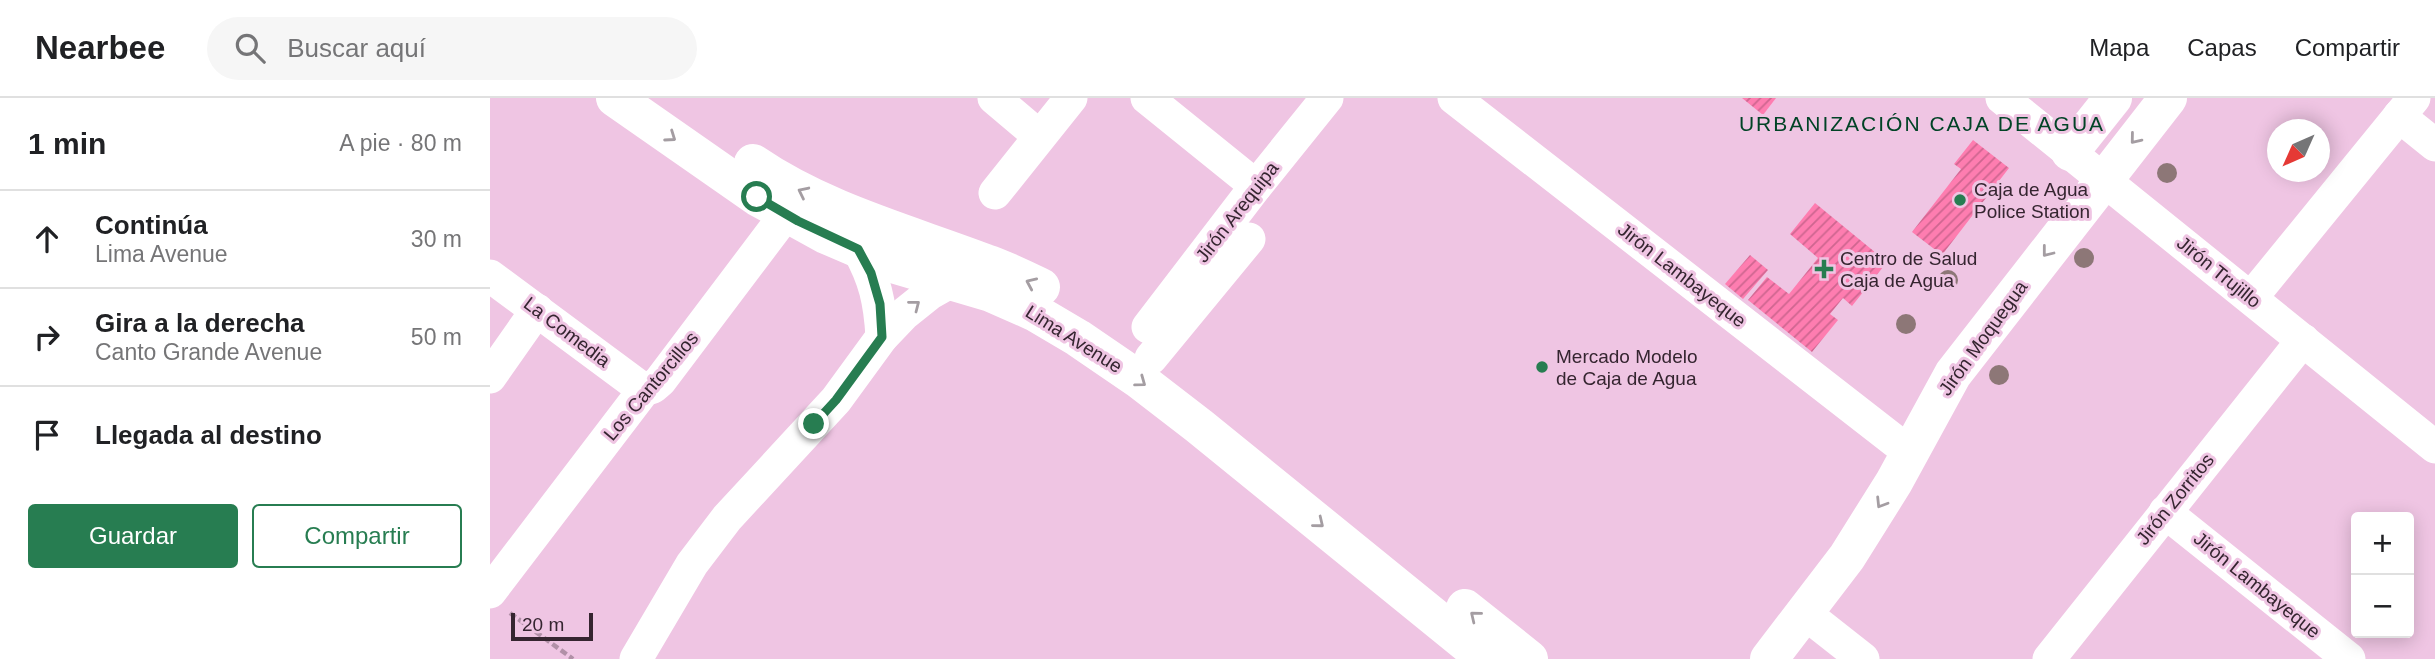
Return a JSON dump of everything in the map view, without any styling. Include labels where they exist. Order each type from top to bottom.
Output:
[{"type":"main road","name":"Lima Avenue","points":[[615,98],[757,197],[786,214],[990,264],[1042,287],[1149,342],[1529,659]]},
{"type":"main road","name":"Lima Avenue","points":[[661,98],[688,120],[923,274],[991,293],[1034,312],[1078,338],[1199,426],[1486,659]]},
{"type":"main road","points":[[2070,152],[2113,98]]},
{"type":"main road","name":"Jirón Moquegua","points":[[1769,659],[1847,557],[1894,482],[1953,374],[2168,98]]},
{"type":"street","points":[[994,98],[1040,136]]},
{"type":"street","points":[[995,193],[1071,98]]},
{"type":"street","points":[[1147,98],[1256,186]]},
{"type":"street","name":"Jirón Arequipa","points":[[1149,342],[1256,186],[1327,98]]},
{"type":"street","name":"Jirón Lambayeque","points":[[1454,98],[1866,433],[1909,452]]},
{"type":"street","name":"Jirón Trujillo","points":[[2002,98],[2435,447]]},
{"type":"street","points":[[2251,298],[2406,107],[2435,145]]},
{"type":"street","name":"Los Cantorcillos","points":[[498,601],[644,390],[660,381],[786,214]]},
{"type":"street","points":[[862,234],[880,304],[882,337]]},
{"type":"street","points":[[1149,342],[1249,239]]},
{"type":"street","name":"La Comedia","points":[[490,275],[644,390]]},
{"type":"street","points":[[636,659],[692,564],[720,527],[836,400],[882,337],[904,314],[929,294],[952,281]]},
{"type":"street","points":[[490,377],[537,310]]},
{"type":"street","name":"Jirón Zorritos","points":[[2049,659],[2303,341]]},
{"type":"street","name":"Jirón Lambayeque","points":[[2165,512],[2349,659]]},
{"type":"street","points":[[1816,622],[1863,659]]},
{"type":"path","points":[[498,601],[573,659]]},
{"type":"building","points":[[1742,98],[1776,98],[1763,115]]},
{"type":"building","name":"Caja de Agua Police Station","points":[[1973,140],[2009,168],[1942,255],[1912,232],[1961,169],[1954,164]]},
{"type":"building","points":[[1815,203],[1887,262],[1852,306],[1843,298],[1830,314],[1838,320],[1812,352],[1748,300],[1767,277],[1789,294],[1818,258],[1790,234]]},
{"type":"building","points":[[1750,255],[1768,270],[1743,299],[1725,284]]},
{"type":"place","name":"Caja de Agua Police Station","points":[[1960,200]]},
{"type":"place","name":"Centro de Salud Caja de Agua","points":[[1824,269]]},
{"type":"place","name":"Mercado Modelo de Caja de Agua","points":[[1542,367]]},
{"type":"district","name":"URBANIZACIÓN CAJA DE AGUA","points":[[1922,123]]},
{"type":"route","points":[[757,197],[798,221],[858,249],[871,273],[880,304],[882,337],[836,400],[814,424]]}]
